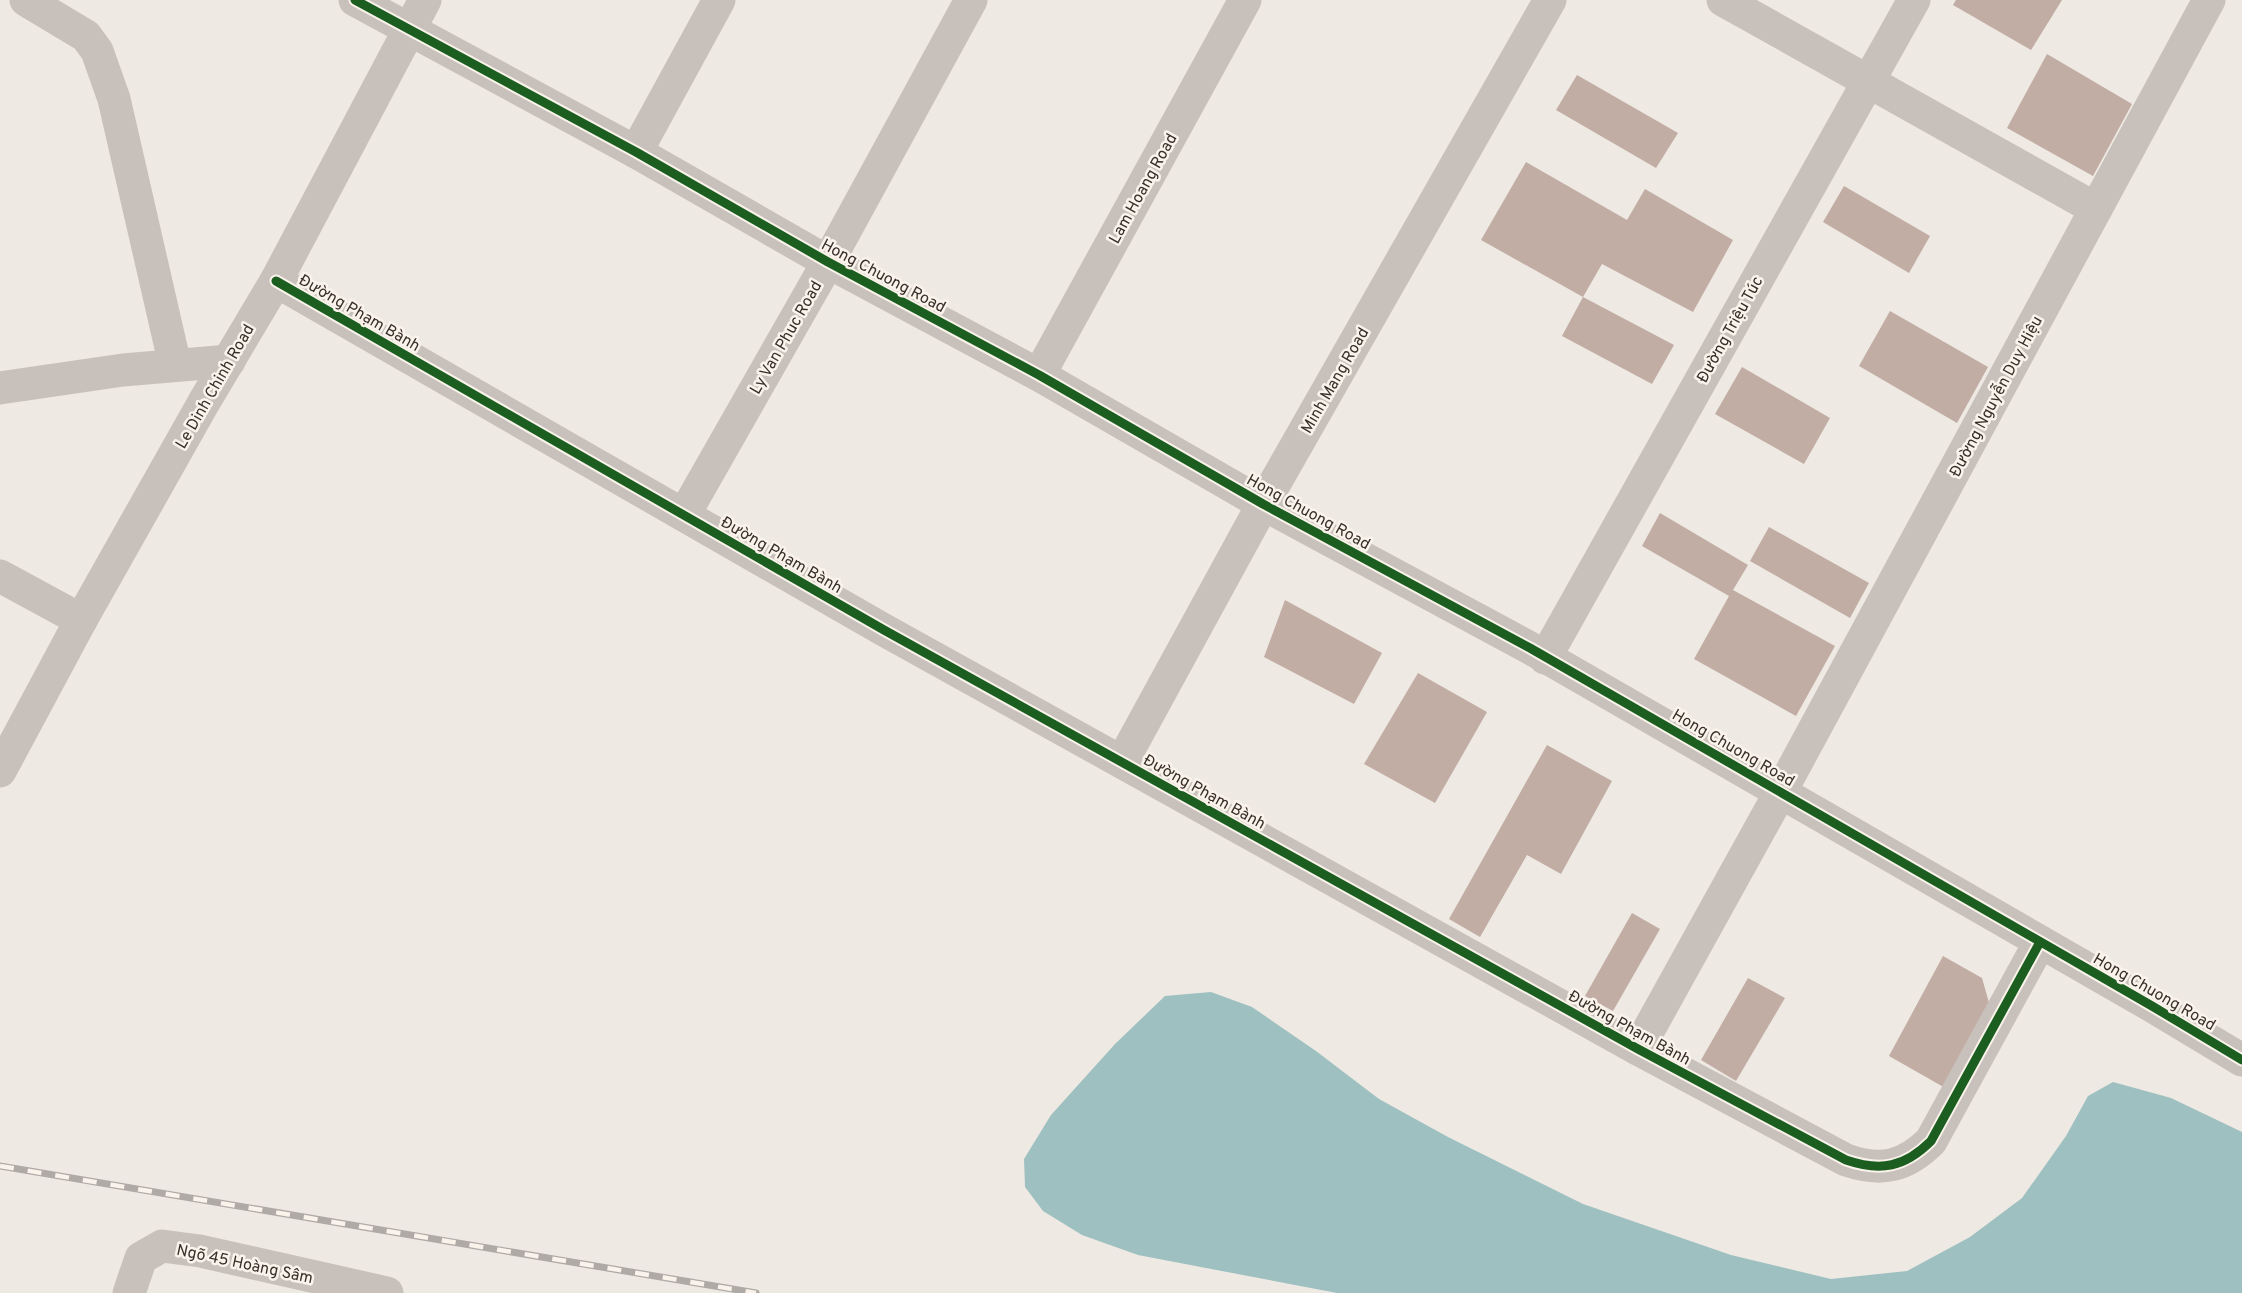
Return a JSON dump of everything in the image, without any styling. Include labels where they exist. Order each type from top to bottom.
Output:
[{"type":"street","points":[[26,0],[86,36],[97,51],[114,99],[175,365]]},
{"type":"street","name":"Hong Chuong Road","points":[[355,0],[636,152],[828,262],[1039,375],[1263,504],[1545,657],[1781,791],[2242,1060]]},
{"type":"street","name":"Le Dinh Chinh Road","points":[[0,771],[81,620],[276,281],[425,0]]},
{"type":"street","points":[[636,152],[719,0]]},
{"type":"street","name":"Ly Van Phuc Road","points":[[684,515],[828,262],[971,0]]},
{"type":"street","name":"Lam Hoang Road","points":[[1039,375],[1245,0]]},
{"type":"street","name":"Minh Mang Road","points":[[1122,762],[1263,504],[1550,0]]},
{"type":"street","points":[[1723,0],[2096,209]]},
{"type":"street","name":"Đường Triệu Túc","points":[[1545,657],[1914,0]]},
{"type":"street","name":"Đường Nguyễn Duy Hiệu","points":[[1638,1050],[1781,791],[2209,0]]},
{"type":"street","name":"Đường Phạm Bành","points":[[276,281],[884,630],[1638,1050],[1846,1160],[1864,1167],[1889,1165],[1915,1157],[1931,1141],[2040,942]]},
{"type":"street","points":[[0,388],[123,370],[229,361]]},
{"type":"street","points":[[0,576],[81,620]]},
{"type":"street","name":"Ngõ 45 Hoàng Sâm","points":[[129,1293],[141,1258],[162,1246],[200,1251],[387,1293]]},
{"type":"water","points":[[1211,992],[1252,1007],[1316,1051],[1379,1099],[1448,1137],[1583,1204],[1731,1255],[1831,1279],[1907,1271],[1970,1237],[2022,1198],[2066,1136],[2088,1096],[2113,1082],[2171,1098],[2242,1132],[2242,1293],[1337,1293],[1138,1255],[1082,1235],[1043,1211],[1025,1187],[1024,1159],[1051,1115],[1115,1044],[1165,996]]},
{"type":"building","points":[[1956,0],[2062,0],[2031,50],[1953,5]]},
{"type":"building","points":[[2047,54],[2132,104],[2093,176],[2007,128]]},
{"type":"building","points":[[1577,75],[1678,133],[1656,168],[1556,110]]},
{"type":"building","points":[[1526,162],[1627,220],[1645,189],[1733,240],[1693,312],[1602,264],[1583,297],[1481,240]]},
{"type":"building","points":[[1844,186],[1930,236],[1909,273],[1823,222]]},
{"type":"building","points":[[1583,297],[1674,345],[1652,384],[1562,336]]},
{"type":"building","points":[[1890,311],[1988,367],[1957,423],[1859,366]]},
{"type":"building","points":[[1742,367],[1830,418],[1804,464],[1715,414]]},
{"type":"building","points":[[1660,513],[1748,565],[1733,590],[1835,646],[1796,716],[1694,659],[1729,596],[1642,546]]},
{"type":"building","points":[[1769,527],[1869,583],[1850,618],[1750,561]]},
{"type":"building","points":[[1285,600],[1382,653],[1354,704],[1264,657]]},
{"type":"building","points":[[1418,673],[1487,712],[1435,803],[1364,764]]},
{"type":"building","points":[[1547,745],[1612,781],[1561,874],[1527,855],[1480,937],[1449,919]]},
{"type":"building","points":[[1632,913],[1660,929],[1613,1011],[1585,996]]},
{"type":"building","points":[[1943,956],[1982,978],[1991,1010],[1947,1089],[1889,1056]]},
{"type":"building","points":[[1748,978],[1785,998],[1736,1081],[1701,1060]]},
{"type":"railway","points":[[0,1166],[756,1293]]},
{"type":"cycle path","points":[[355,0],[636,152],[828,262],[1039,375],[1263,504],[1530,648],[2242,1060]]},
{"type":"cycle path","points":[[276,281],[884,630],[1638,1049],[1846,1160],[1870,1166],[1892,1165],[1912,1157],[1931,1141],[2040,942]]}]
